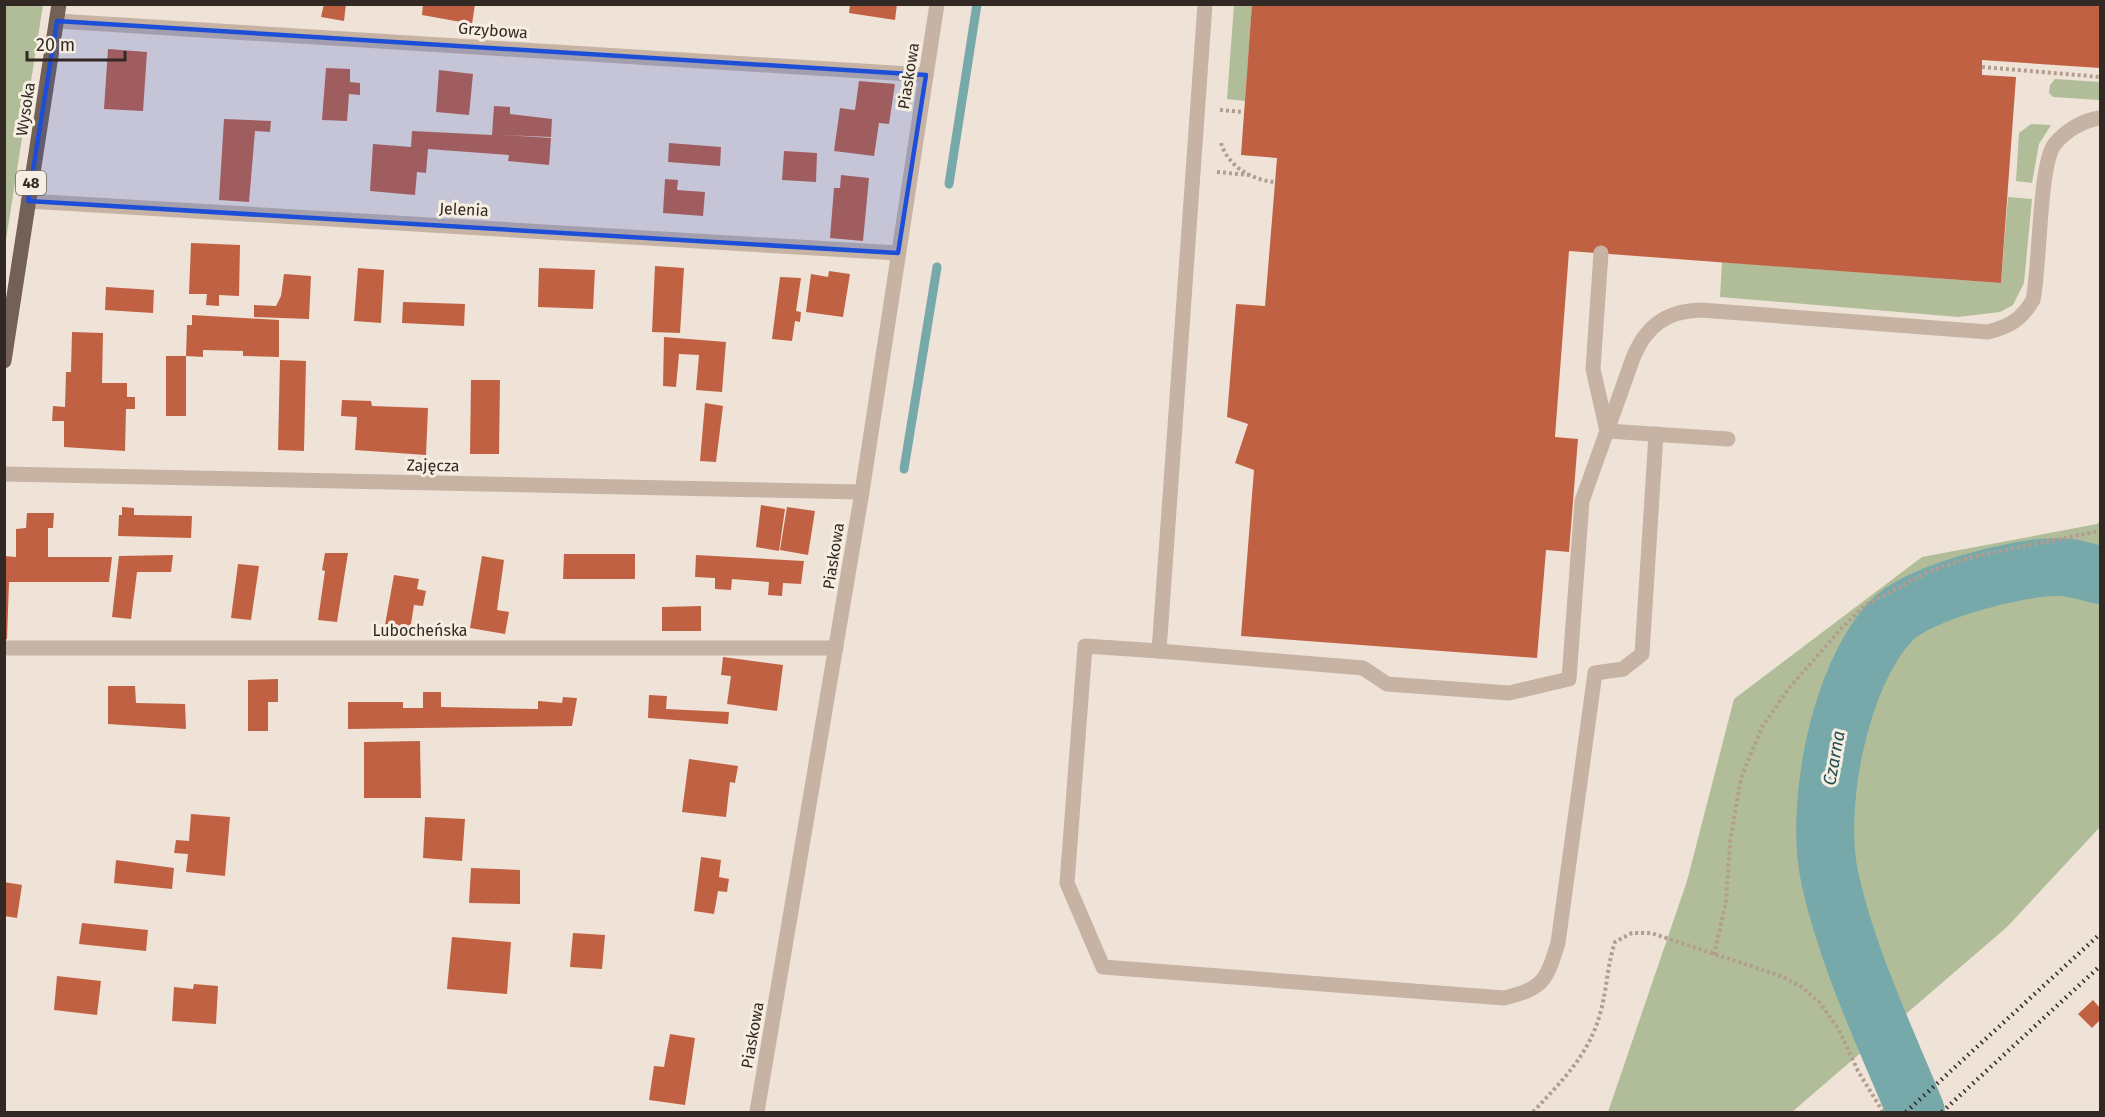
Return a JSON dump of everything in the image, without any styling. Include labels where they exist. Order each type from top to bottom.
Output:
[{"type":"main road","name":"Wysoka","points":[[4,361],[59,4]]},
{"type":"street","name":"Piaskowa","points":[[757,1113],[862,492],[937,4]]},
{"type":"street","points":[[1159,651],[1205,4]]},
{"type":"street","name":"Grzybowa","points":[[57,21],[926,75]]},
{"type":"street","points":[[1569,679],[1582,501],[1639,341],[1651,327],[1665,316],[1683,310],[1988,332],[2010,325],[2024,315],[2033,300],[2046,171],[2053,147],[2071,128],[2100,118]]},
{"type":"street","name":"Jelenia","points":[[28,201],[898,253]]},
{"type":"street","points":[[1601,253],[1593,369],[1607,431]]},
{"type":"street","points":[[1607,431],[1728,439]]},
{"type":"street","points":[[1595,673],[1558,943],[1548,974],[1532,991],[1504,999],[1103,967],[1067,883],[1085,646],[1363,668],[1387,684],[1509,693],[1595,673],[1623,669],[1642,654],[1656,434]]},
{"type":"street","name":"Zajęcza","points":[[4,474],[862,492]]},
{"type":"street","name":"Lubocheńska","points":[[4,648],[836,648]]},
{"type":"path","points":[[1982,67],[2100,77]]},
{"type":"path","points":[[1219,121],[1220,99]]},
{"type":"path","points":[[1219,110],[1244,112]]},
{"type":"path","points":[[1218,132],[1224,153],[1233,164],[1263,181],[1275,182]]},
{"type":"path","points":[[1714,955],[1725,902],[1730,842],[1741,778],[1762,727],[1789,688],[1841,629],[1865,605],[1930,571],[1975,556],[2100,531]]},
{"type":"path","points":[[1533,1113],[1574,1067],[1591,1040],[1600,1014],[1615,942],[1632,933],[1651,933],[1781,976],[1802,987],[1820,1003],[1839,1030],[1858,1071],[1884,1113]]},
{"type":"highlighted area","points":[[57,21],[926,75],[898,253],[28,201]]},
{"type":"green space","points":[[4,5],[43,5],[5,246]]},
{"type":"green space","points":[[1234,5],[1252,5],[1245,101],[1227,99]]},
{"type":"green space","points":[[2055,79],[2100,82],[2100,100],[2053,97],[2049,93],[2050,85]]},
{"type":"green space","points":[[2031,124],[2051,125],[2039,144],[2032,183],[2016,181],[2019,133]]},
{"type":"green space","points":[[2008,197],[2032,199],[2024,283],[2013,305],[2000,312],[1958,317],[1720,297],[1722,262],[2001,283]]},
{"type":"green space","points":[[2100,521],[2100,827],[2007,927],[1792,1112],[1608,1112],[1687,881],[1734,699],[1922,557],[2097,524]]},
{"type":"building","points":[[324,4],[346,4],[344,21],[321,17]]},
{"type":"building","points":[[423,4],[475,4],[472,24],[422,15]]},
{"type":"building","points":[[850,4],[897,4],[895,20],[849,13]]},
{"type":"building","points":[[1252,4],[2100,4],[2100,68],[1982,60],[1982,75],[2016,77],[2001,283],[1569,251],[1555,437],[1578,439],[1569,552],[1546,550],[1537,658],[1241,636],[1254,470],[1235,463],[1248,424],[1227,417],[1236,304],[1265,306],[1277,158],[1241,155]]},
{"type":"building","points":[[108,49],[147,52],[143,111],[104,109]]},
{"type":"building","points":[[326,68],[350,69],[350,82],[360,83],[360,95],[349,94],[347,121],[322,120]]},
{"type":"building","points":[[439,70],[473,74],[469,115],[436,112]]},
{"type":"building","points":[[859,81],[895,84],[889,124],[879,123],[874,156],[834,151],[840,108],[855,110]]},
{"type":"building","points":[[494,106],[510,107],[510,114],[552,119],[551,137],[502,135],[551,138],[549,165],[508,161],[509,155],[428,149],[426,173],[417,172],[415,195],[370,191],[373,144],[411,147],[412,131],[492,135]]},
{"type":"building","points":[[224,119],[271,121],[270,132],[255,131],[249,202],[219,200]]},
{"type":"building","points":[[669,143],[721,147],[720,166],[668,162]]},
{"type":"building","points":[[784,151],[817,153],[816,182],[782,180]]},
{"type":"building","points":[[841,175],[869,178],[863,241],[830,238],[834,188],[840,188]]},
{"type":"building","points":[[665,179],[678,180],[677,190],[705,192],[703,216],[663,213]]},
{"type":"building","points":[[191,243],[240,245],[239,296],[219,295],[219,306],[206,305],[207,294],[189,294]]},
{"type":"building","points":[[655,266],[684,268],[680,333],[652,332]]},
{"type":"building","points":[[358,268],[384,270],[381,323],[354,321]]},
{"type":"building","points":[[539,268],[595,270],[593,309],[538,307]]},
{"type":"building","points":[[829,271],[850,274],[843,317],[806,312],[811,274],[828,277]]},
{"type":"building","points":[[284,274],[311,276],[309,319],[254,317],[254,305],[276,306],[281,296]]},
{"type":"building","points":[[780,277],[801,278],[796,311],[801,312],[800,322],[795,321],[792,341],[772,339]]},
{"type":"building","points":[[106,287],[154,290],[153,313],[105,310]]},
{"type":"building","points":[[403,302],[465,304],[464,326],[402,323]]},
{"type":"building","points":[[192,315],[279,320],[279,357],[243,356],[243,351],[203,350],[203,357],[186,356],[187,325],[192,325]]},
{"type":"building","points":[[72,332],[103,333],[102,383],[127,383],[127,397],[135,397],[135,409],[126,409],[125,451],[64,447],[64,421],[52,421],[53,406],[65,407],[66,372],[71,372]]},
{"type":"building","points":[[664,337],[726,342],[722,392],[696,390],[699,355],[679,354],[676,387],[663,386]]},
{"type":"building","points":[[166,356],[186,356],[186,416],[166,416]]},
{"type":"building","points":[[280,360],[306,361],[304,451],[278,450]]},
{"type":"building","points":[[471,380],[500,380],[499,454],[470,454]]},
{"type":"building","points":[[342,400],[371,401],[372,406],[428,408],[426,455],[355,450],[357,417],[341,416]]},
{"type":"building","points":[[705,403],[723,406],[716,462],[700,461]]},
{"type":"building","points":[[761,505],[785,509],[779,551],[756,547]]},
{"type":"building","points":[[122,507],[134,508],[134,515],[192,516],[191,538],[118,536],[119,515],[122,515]]},
{"type":"building","points":[[787,507],[815,511],[808,555],[780,550]]},
{"type":"building","points":[[27,513],[54,513],[53,528],[48,528],[48,557],[112,557],[109,582],[9,582],[7,639],[4,639],[4,556],[16,557],[16,529],[26,528]]},
{"type":"building","points":[[325,553],[348,553],[337,622],[318,620],[325,571],[322,570]]},
{"type":"building","points":[[564,554],[635,554],[635,579],[563,579]]},
{"type":"building","points":[[173,555],[171,572],[137,572],[131,619],[112,617],[119,556]]},
{"type":"building","points":[[696,555],[804,561],[801,584],[783,583],[782,596],[768,595],[769,582],[732,579],[731,590],[715,589],[715,578],[695,577]]},
{"type":"building","points":[[482,556],[504,560],[497,610],[509,612],[505,634],[470,628]]},
{"type":"building","points":[[238,564],[259,566],[251,620],[231,618]]},
{"type":"building","points":[[394,575],[419,579],[417,589],[426,591],[423,606],[414,605],[410,630],[385,625]]},
{"type":"building","points":[[701,606],[701,631],[662,631],[662,607]]},
{"type":"building","points":[[723,657],[783,665],[777,711],[727,704],[731,676],[721,675]]},
{"type":"building","points":[[278,679],[278,702],[268,702],[268,731],[248,731],[248,680]]},
{"type":"building","points":[[108,686],[135,686],[136,703],[185,704],[186,729],[108,724]]},
{"type":"building","points":[[423,692],[441,692],[441,707],[538,709],[538,701],[562,703],[563,697],[577,698],[572,726],[348,729],[348,702],[403,702],[403,708],[423,708]]},
{"type":"building","points":[[649,695],[667,696],[666,709],[729,712],[728,724],[648,718]]},
{"type":"building","points":[[420,741],[421,798],[364,798],[364,742]]},
{"type":"building","points":[[689,759],[738,766],[735,783],[730,782],[726,817],[682,812]]},
{"type":"building","points":[[191,814],[230,817],[225,876],[186,872],[188,854],[174,853],[176,840],[189,841]]},
{"type":"building","points":[[425,817],[465,819],[462,861],[423,858]]},
{"type":"building","points":[[701,857],[721,860],[719,877],[729,879],[727,892],[718,891],[714,914],[694,911]]},
{"type":"building","points":[[116,860],[174,868],[172,889],[114,883]]},
{"type":"building","points":[[471,868],[520,870],[520,904],[469,903]]},
{"type":"building","points":[[4,882],[22,885],[17,918],[4,916]]},
{"type":"building","points":[[82,923],[148,930],[146,951],[79,944]]},
{"type":"building","points":[[573,933],[605,935],[602,969],[570,967]]},
{"type":"building","points":[[452,937],[511,942],[507,994],[447,989]]},
{"type":"building","points":[[57,976],[101,981],[97,1015],[54,1010]]},
{"type":"building","points":[[194,984],[218,986],[216,1024],[172,1021],[174,987],[193,989]]},
{"type":"building","points":[[2093,1000],[2100,1008],[2100,1020],[2092,1028],[2078,1014]]},
{"type":"building","points":[[670,1034],[695,1038],[685,1105],[649,1100],[654,1066],[664,1067]]},
{"type":"waterway","points":[[949,184],[977,4]]},
{"type":"waterway","points":[[904,469],[937,267]]},
{"type":"waterway","name":"Czarna","points":[[1916,1112],[1857,968],[1830,879],[1825,816],[1835,744],[1845,708],[1857,674],[1873,645],[1891,621],[1922,601],[1969,584],[2039,568],[2067,567],[2100,575]]},
{"type":"railway","points":[[1906,1112],[2100,934]]},
{"type":"railway","points":[[1942,1112],[2100,966]]}]
